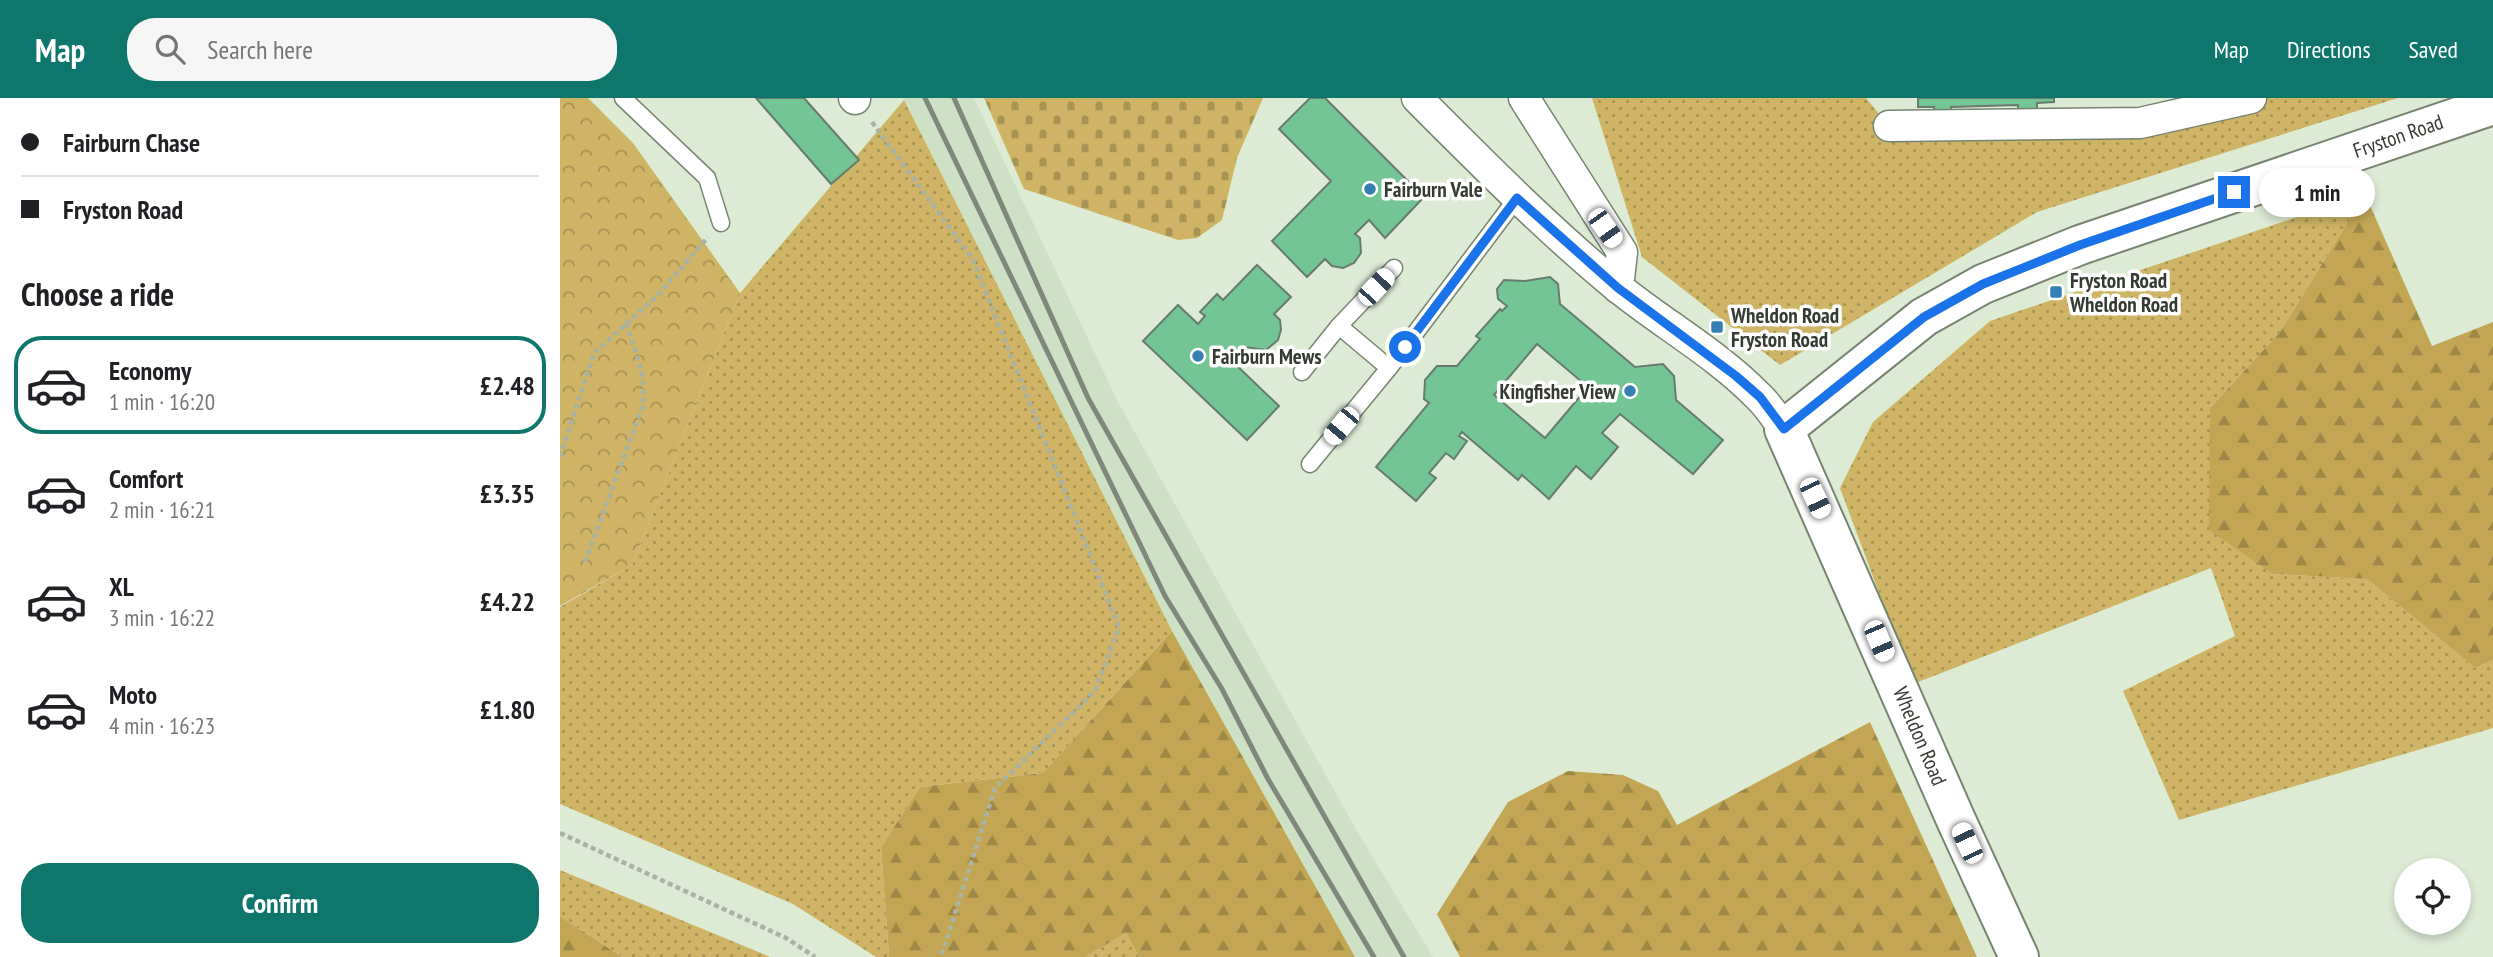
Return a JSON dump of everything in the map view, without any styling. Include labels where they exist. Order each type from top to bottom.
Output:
[{"type":"street","name":"Wheldon Road","points":[[1417,98],[1517,198],[1618,288],[1760,397],[1784,429],[2019,957]]},
{"type":"street","points":[[1524,98],[1622,252],[1618,288]]},
{"type":"street","points":[[1889,126],[2140,123],[2251,98]]},
{"type":"street","name":"Fryston Road","points":[[1784,429],[1924,317],[1983,284],[2115,233],[2493,104]]},
{"type":"lane","points":[[623,98],[707,178],[721,223]]},
{"type":"lane","points":[[1310,464],[1389,368],[1517,198]]},
{"type":"lane","points":[[1302,372],[1339,326],[1394,268]]},
{"type":"lane","points":[[1339,326],[1389,368]]},
{"type":"path","points":[[854,98],[972,258],[1119,627],[1095,691],[995,788],[941,957]]},
{"type":"path","points":[[560,457],[594,353],[657,296],[721,223]]},
{"type":"path","points":[[584,562],[643,405],[645,390],[639,361],[626,324]]},
{"type":"path","points":[[560,833],[786,938],[815,957]]},
{"type":"shaded area","points":[[903,98],[974,98],[1118,402],[1357,831],[1433,957],[1355,957],[1172,631]]},
{"type":"green space","points":[[560,98],[588,98],[633,143],[740,293],[632,565],[560,606]]},
{"type":"green space","points":[[984,98],[1263,98],[1237,158],[1222,220],[1197,238],[1178,240],[1024,189]]},
{"type":"green space","points":[[1592,98],[1866,98],[1889,126],[2140,123],[2251,98],[2398,98],[2037,212],[1780,365],[1642,257]]},
{"type":"green space","points":[[904,100],[1172,631],[1043,773],[920,787],[881,847],[889,957],[876,957],[793,904],[560,804],[560,607],[632,565],[740,293]]},
{"type":"green space","points":[[2365,194],[2280,332],[2210,408],[2273,574],[2367,579],[2475,668],[2493,660],[2493,728],[2179,820],[2123,691],[2235,636],[2211,568],[1913,684],[1840,488],[1873,422],[1990,321]]},
{"type":"green space","points":[[2365,194],[2432,346],[2493,322],[2493,660],[2475,668],[2367,579],[2273,574],[2209,530],[2210,408],[2280,332]]},
{"type":"green space","points":[[1172,631],[1355,957],[1139,957],[1126,933],[1085,957],[889,957],[881,847],[920,787],[1043,773]]},
{"type":"green space","points":[[1870,722],[1977,957],[1460,957],[1437,914],[1508,802],[1568,771],[1623,775],[1658,791],[1677,825]]},
{"type":"green space","points":[[560,870],[770,957],[622,957],[560,916]]},
{"type":"green space","points":[[560,916],[622,957],[560,957]]},
{"type":"green space","points":[[1126,933],[1139,957],[1085,957]]},
{"type":"building","points":[[756,98],[804,98],[859,160],[831,184]]},
{"type":"building","name":"Fairburn Vale","points":[[1310,98],[1325,98],[1424,197],[1385,238],[1369,220],[1355,234],[1360,238],[1361,253],[1354,263],[1343,268],[1332,266],[1325,259],[1307,277],[1272,241],[1331,181],[1279,129]]},
{"type":"building","points":[[1918,98],[2054,98],[2054,102],[2037,103],[2037,111],[2018,112],[2018,105],[1951,107],[1951,115],[1935,116],[1934,107],[1918,107]]},
{"type":"building","name":"Fairburn Mews","points":[[1257,265],[1291,297],[1274,314],[1280,320],[1278,340],[1266,350],[1245,347],[1232,361],[1279,406],[1247,440],[1143,341],[1178,305],[1198,324],[1205,316],[1200,312],[1217,294],[1223,300]]},
{"type":"building","name":"Kingfisher View","points":[[1550,277],[1558,284],[1560,304],[1635,367],[1663,364],[1674,376],[1676,400],[1723,440],[1693,474],[1620,414],[1602,433],[1618,447],[1591,479],[1576,466],[1549,499],[1522,475],[1518,480],[1462,432],[1459,436],[1467,441],[1454,459],[1446,453],[1429,473],[1436,478],[1416,501],[1376,467],[1429,403],[1424,399],[1425,380],[1437,366],[1457,366],[1480,339],[1476,336],[1500,309],[1502,311],[1507,306],[1498,299],[1497,289],[1504,280],[1525,281]],"holes":[[[1537,344],[1588,387],[1545,438],[1494,395]]]},
{"type":"railway","points":[[925,98],[1165,596],[1222,689],[1268,779],[1374,957]]},
{"type":"railway","points":[[954,98],[1088,398],[1404,957]]},
{"type":"place","name":"Fairburn Vale","points":[[1370,189]]},
{"type":"place","name":"Fryston Road Wheldon Road","points":[[2056,292]]},
{"type":"place","name":"Wheldon Road Fryston Road","points":[[1717,327]]},
{"type":"place","name":"Fairburn Mews","points":[[1198,356]]},
{"type":"place","name":"Kingfisher View","points":[[1630,391]]},
{"type":"route","points":[[1405,347],[1517,198],[1618,288],[1736,376],[1760,397],[1784,429],[1924,317],[1983,284],[2080,245],[2234,192]]}]
